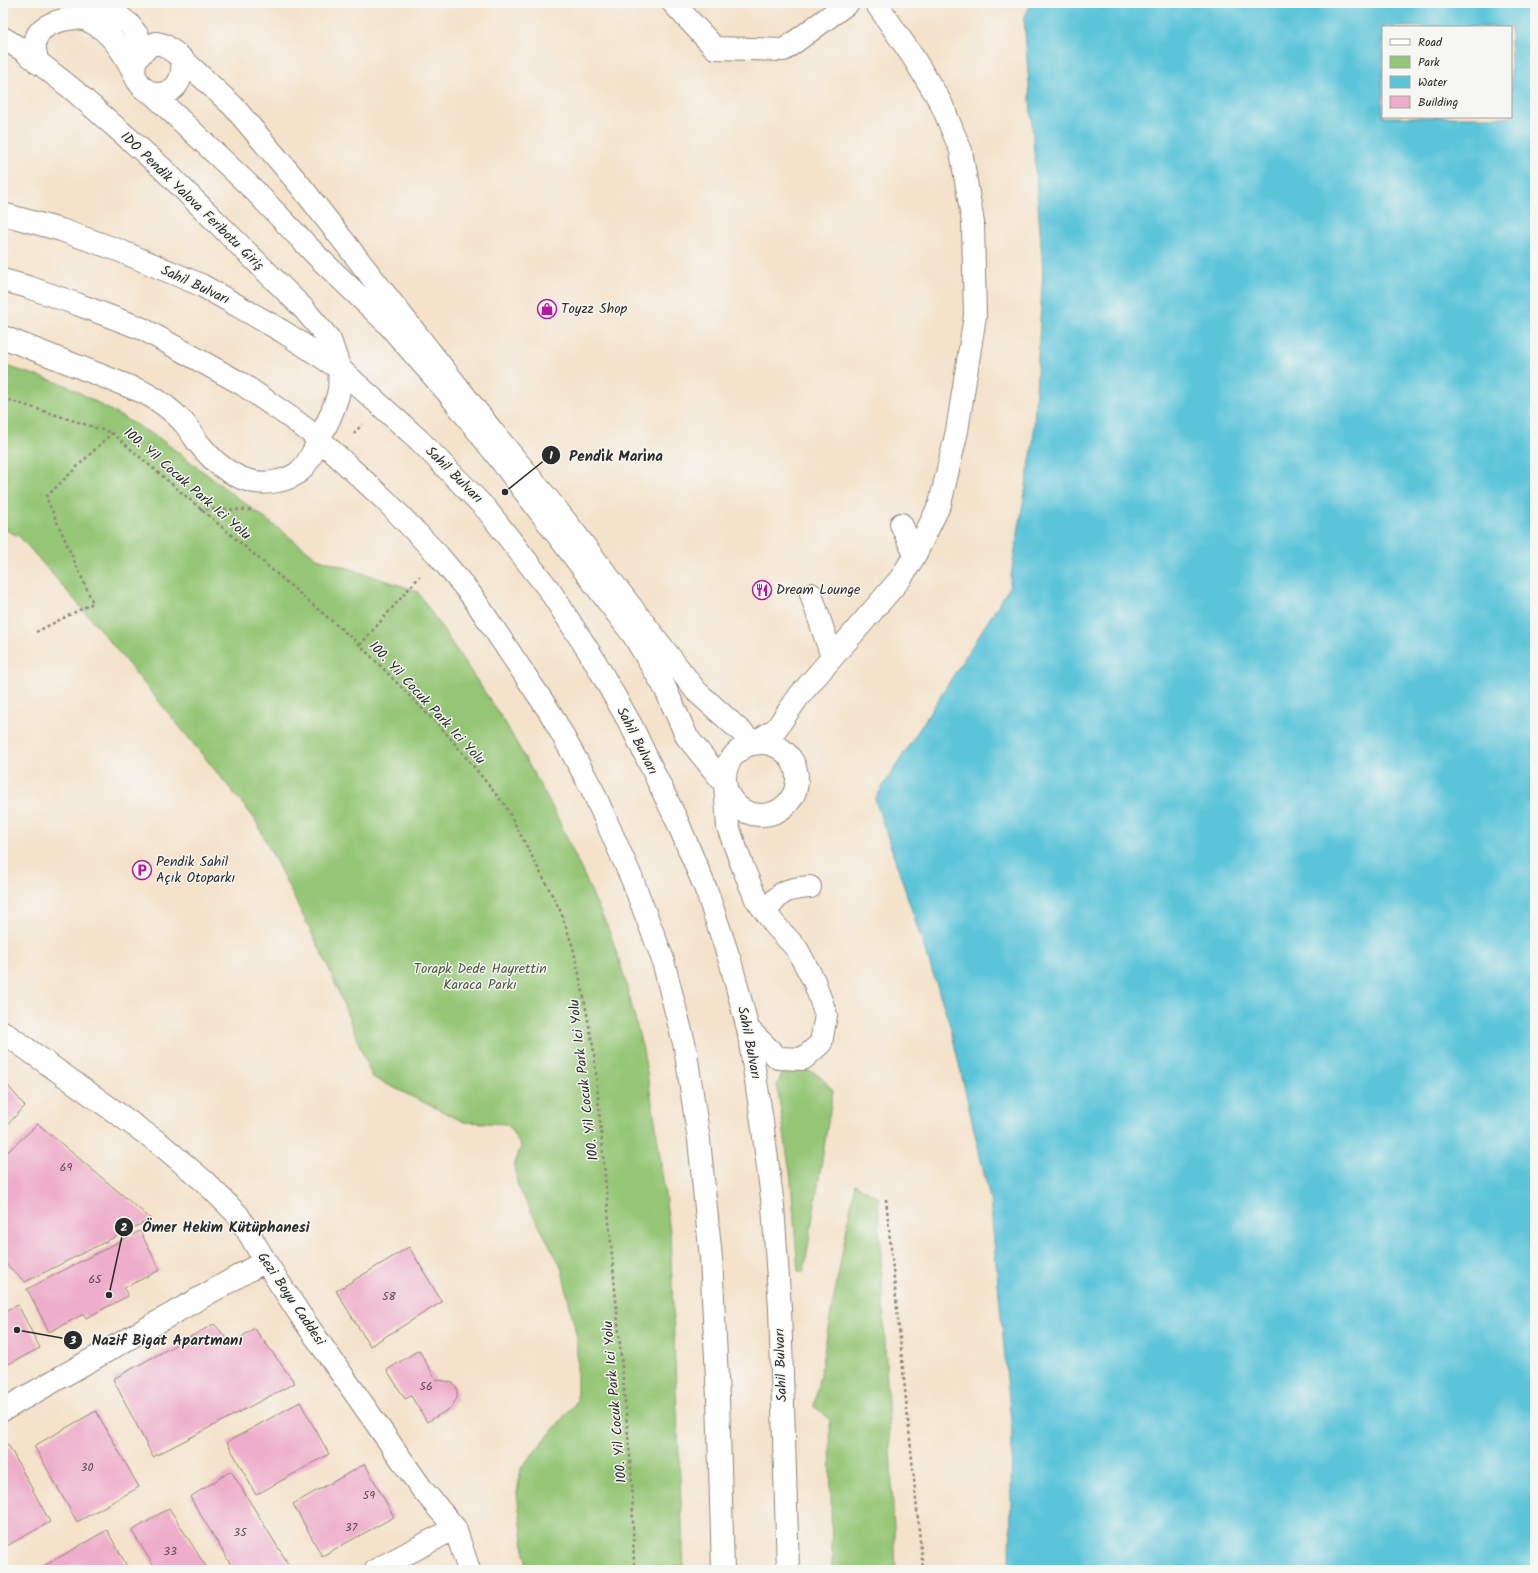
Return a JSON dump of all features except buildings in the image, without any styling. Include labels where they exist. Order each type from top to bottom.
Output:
[{"type":"main road","points":[[38,63],[34,48],[36,37],[44,27],[53,23],[71,19],[84,19],[98,26],[122,49],[142,52],[164,45],[182,58],[233,106],[299,184],[562,516],[696,692],[754,743],[772,744],[783,750],[791,759],[796,770],[797,780],[795,792],[791,799],[782,808],[771,813],[755,814],[743,810],[734,802],[725,784],[687,737],[665,688],[634,636],[448,393],[387,323],[320,259],[255,191],[153,94],[143,88],[137,80],[142,52],[129,24],[113,8],[82,3]]},
{"type":"main road","points":[[673,3],[715,48],[784,50],[848,3]]},
{"type":"main road","points":[[748,1029],[778,1058],[803,1059],[821,1043],[826,1015],[814,982],[797,949],[756,899],[742,865],[728,827],[725,784],[727,768],[732,757],[742,748],[754,743],[776,729],[799,696],[901,578],[915,555],[940,504],[957,431],[975,316],[973,223],[961,151],[941,103],[913,57],[876,3]]},
{"type":"main road","name":"IDO Pendik Yalova Feribotu Giriş","points":[[3,38],[24,51],[70,88],[161,167],[303,308],[330,340],[340,369]]},
{"type":"main road","points":[[153,94],[161,95],[169,92],[176,86],[182,77],[182,58]]},
{"type":"main road","name":"Sahil Bulvarı","points":[[3,214],[68,232],[118,250],[201,285],[282,331],[340,369],[419,440],[487,510],[550,591],[593,658],[635,734],[678,823],[707,892],[731,964],[748,1029],[762,1114],[773,1206],[780,1308],[788,1570]]},
{"type":"main road","points":[[3,280],[77,304],[143,329],[242,384],[319,439],[386,501],[438,555],[472,596],[551,714],[592,789],[632,879],[662,957],[685,1047],[698,1140],[711,1258],[718,1398],[723,1570]]},
{"type":"main road","points":[[3,337],[155,398],[185,424],[200,445],[215,462],[230,473],[251,482],[269,484],[285,480],[302,472],[335,406],[340,389],[340,369]]},
{"type":"main road","points":[[901,524],[915,555]]},
{"type":"main road","points":[[811,594],[832,657]]},
{"type":"main road","points":[[766,912],[775,900],[784,892],[793,888],[810,886]]},
{"type":"main road","name":"Gezi Boyu Caddesi","points":[[3,1032],[159,1143],[205,1182],[238,1215],[265,1261],[301,1316],[422,1489],[455,1528],[470,1570]]},
{"type":"main road","points":[[3,1410],[265,1261]]},
{"type":"main road","points":[[376,1570],[455,1528]]},
{"type":"path","name":"100. Yil Cocuk Park Ici Yolu","points":[[3,398],[112,433],[360,645],[446,733],[504,805],[560,910],[573,947],[594,1052],[597,1103],[602,1142],[632,1481],[634,1570]]},
{"type":"path","points":[[36,632],[93,603],[46,496],[112,433]]},
{"type":"path","points":[[360,645],[438,555]]},
{"type":"path","points":[[886,1199],[923,1570]]},
{"type":"green space","name":"Torapk Dede Hayrettin Karaca Parkı","points":[[3,365],[66,385],[159,438],[317,558],[417,591],[506,724],[556,814],[611,935],[624,976],[643,1050],[655,1120],[670,1232],[684,1570],[527,1570],[517,1493],[521,1468],[577,1401],[577,1338],[561,1266],[518,1187],[514,1166],[521,1147],[508,1124],[464,1122],[372,1077],[329,968],[255,819],[93,621],[19,536],[3,529]]},
{"type":"green space","points":[[792,1069],[806,1070],[816,1074],[833,1091],[804,1272],[798,1271],[791,1180],[777,1085],[783,1072]]},
{"type":"green space","points":[[855,1184],[878,1197],[896,1570],[832,1570],[830,1420],[814,1406]]},
{"type":"water","points":[[1031,3],[1535,3],[1535,1570],[1010,1570],[1012,1432],[990,1199],[950,1025],[875,799],[1009,588],[1033,443],[1043,270],[1024,19]]},
{"type":"place","name":"Toyzz Shop","points":[[547,309]]},
{"type":"place","name":"Pendi̇k Mari̇na","points":[[505,492]]},
{"type":"place","name":"Dream Lounge","points":[[762,590]]},
{"type":"place","name":"Pendik Sahil Açık Otoparkı","points":[[142,870]]},
{"type":"place","name":"Ömer Hekim Kütüphanesi","points":[[109,1295]]},
{"type":"place","name":"Nazif Bigat Apartmanı","points":[[17,1330]]}]
